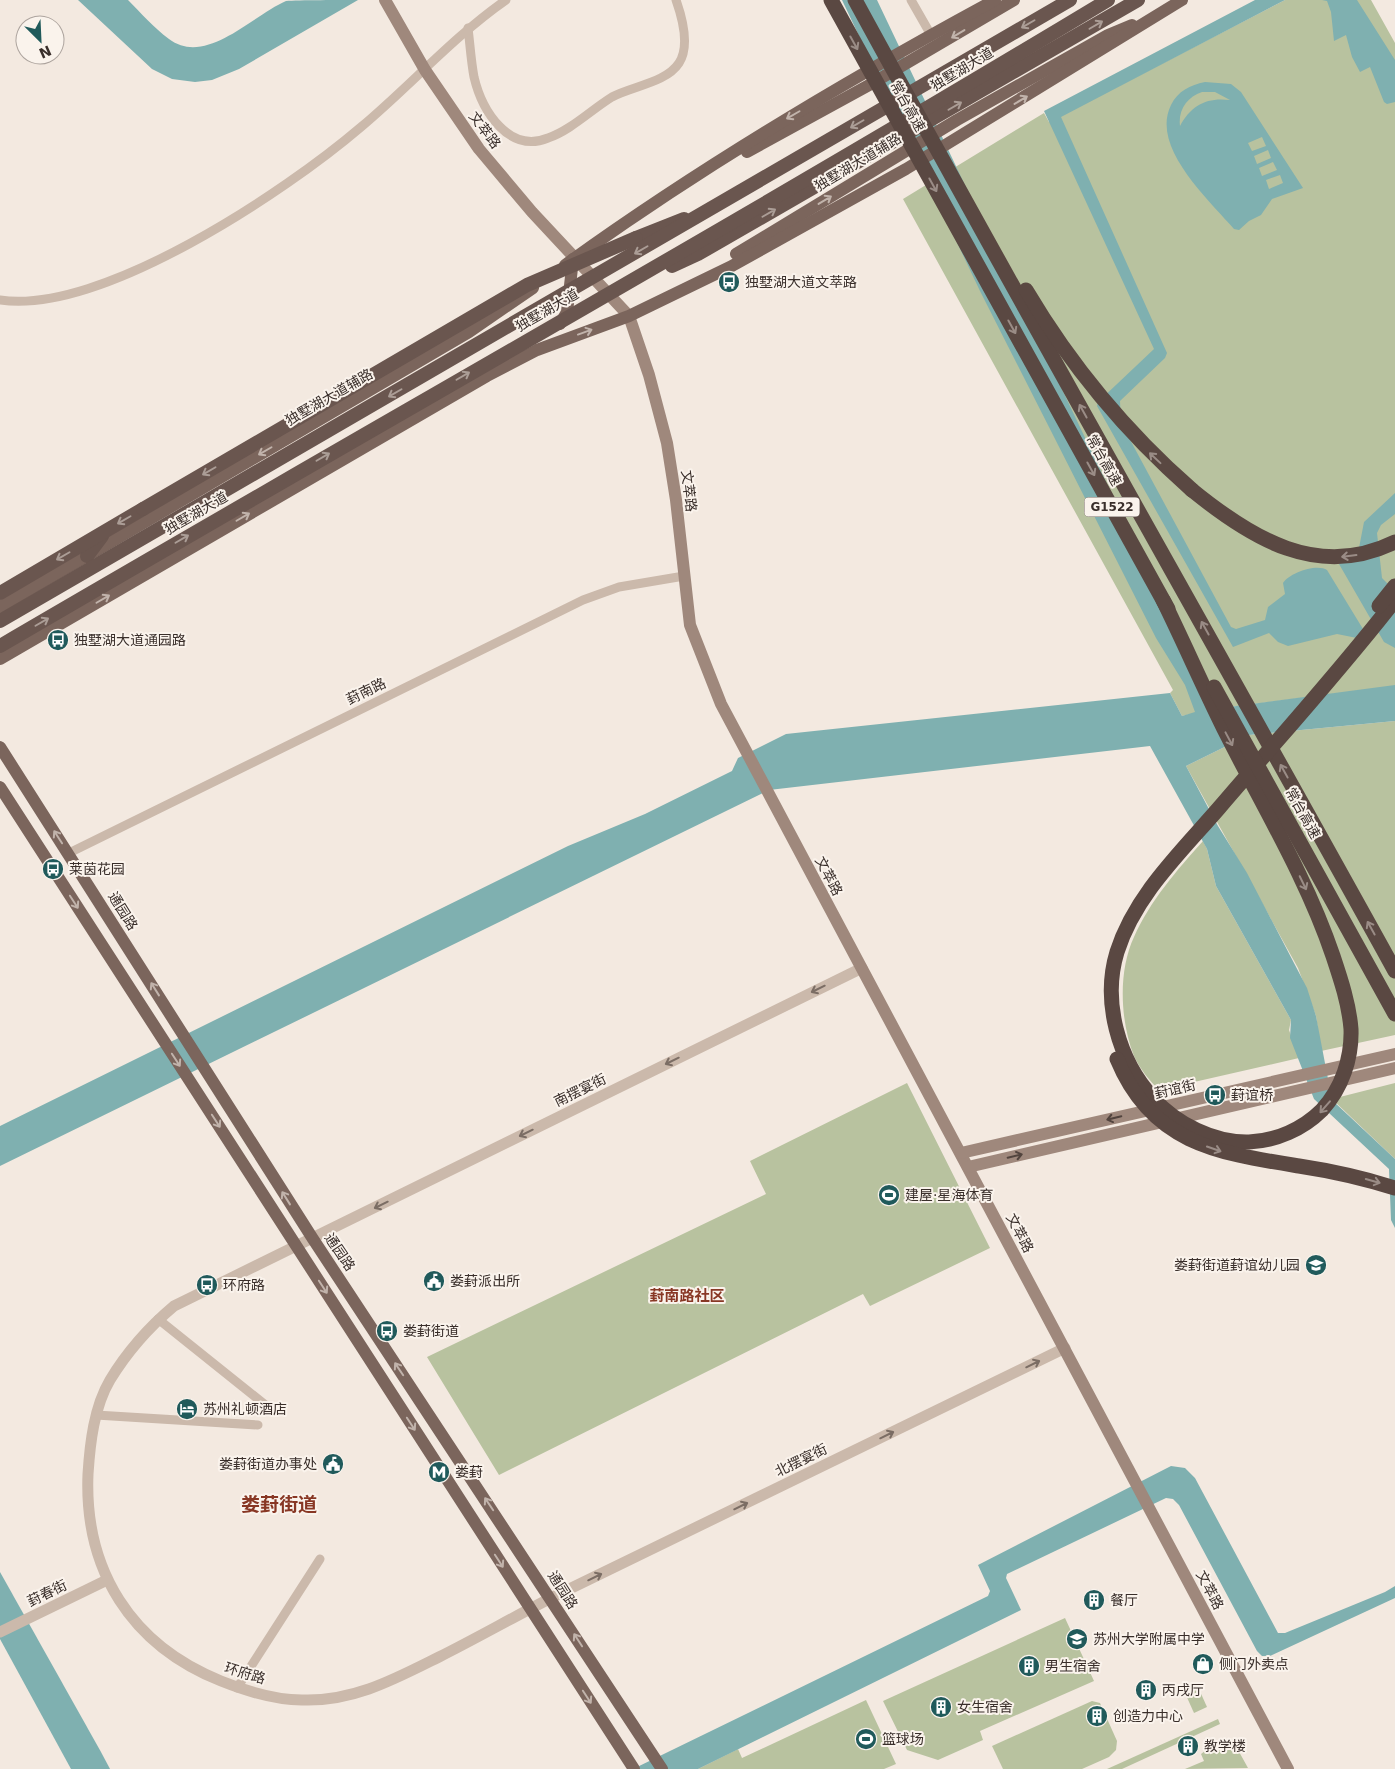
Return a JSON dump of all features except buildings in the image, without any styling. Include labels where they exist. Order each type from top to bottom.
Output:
[{"type":"highway","name":"常台高速","points":[[830,0],[1163,600],[1226,707],[1395,1014]]},
{"type":"highway","name":"常台高速","points":[[855,0],[961,195],[1173,570],[1395,971]]},
{"type":"highway","points":[[860,0],[896,55],[1035,304],[1092,387],[1148,451],[1219,512],[1256,535],[1286,548],[1310,555],[1337,558],[1370,552],[1395,542]]},
{"type":"highway","name":"独墅湖大道","points":[[0,621],[720,205],[1070,0]]},
{"type":"highway","name":"独墅湖大道","points":[[0,646],[950,95],[1108,0]]},
{"type":"highway","points":[[570,315],[698,254],[1138,0]]},
{"type":"highway","points":[[0,593],[528,285],[720,205]]},
{"type":"highway","points":[[87,556],[105,531]]},
{"type":"highway","points":[[1395,586],[1330,667],[1138,890],[1120,923],[1109,951],[1103,988],[1106,1026],[1120,1068],[1144,1105],[1165,1124],[1188,1138],[1226,1153],[1335,1172],[1395,1188]]},
{"type":"highway","points":[[1163,600],[1226,734],[1245,769],[1250,778],[1273,821],[1309,896],[1331,950],[1347,1002],[1351,1029],[1350,1052],[1345,1072],[1331,1099],[1311,1120],[1294,1130],[1272,1139],[1251,1142],[1228,1140],[1195,1129],[1171,1115],[1144,1088],[1126,1056],[1115,1024],[1112,986],[1117,952],[1139,906],[1154,883],[1230,795],[1242,781],[1248,774],[1273,745],[1286,731],[1395,600]]},
{"type":"main road","name":"文萃路","points":[[385,0],[424,70],[479,149],[573,259],[628,316],[649,375],[667,443],[676,500],[688,611],[695,640],[721,704],[1288,1769]]},
{"type":"main road","name":"独墅湖大道辅路","points":[[0,607],[486,321],[724,156],[907,48],[995,0]]},
{"type":"main road","name":"独墅湖大道辅路","points":[[663,197],[871,84],[1014,0]]},
{"type":"main road","name":"独墅湖大道辅路","points":[[0,659],[487,376],[537,350],[628,316],[680,292],[909,168],[1115,43],[1182,0]]},
{"type":"main road","name":"独墅湖大道辅路","points":[[680,292],[725,261],[957,120],[1108,35],[1162,12]]},
{"type":"main road","points":[[537,350],[555,332],[567,312],[573,259]]},
{"type":"main road","points":[[0,629],[122,557],[138,526]]},
{"type":"main road","name":"通园路","points":[[0,747],[69,853],[312,1239],[551,1598],[662,1769]]},
{"type":"main road","points":[[0,787],[633,1767]]},
{"type":"main road","points":[[968,1167],[1395,1069],[1395,1054]]},
{"type":"main road","name":"葑谊街","points":[[961,1154],[1395,1054]]},
{"type":"street","points":[[0,300],[28,302],[74,294],[146,265],[195,240],[282,186],[337,147],[424,70],[468,28],[506,0]]},
{"type":"street","points":[[468,28],[474,77],[488,109],[509,136],[520,141],[537,142],[553,136],[619,93],[659,78],[677,65],[683,51],[684,39],[676,0]]},
{"type":"street","points":[[911,0],[931,35]]},
{"type":"street","name":"葑南路","points":[[69,853],[583,600],[619,587],[684,576]]},
{"type":"street","name":"南摆宴街","points":[[312,1239],[862,968]]},
{"type":"street","name":"环府路","points":[[312,1239],[174,1306],[143,1334],[108,1382],[96,1415],[89,1452],[88,1498],[94,1543],[107,1580],[122,1606],[154,1643],[203,1674],[237,1688],[302,1700],[342,1698],[381,1687],[551,1598]]},
{"type":"street","points":[[158,1319],[268,1407]]},
{"type":"street","name":"北摆宴街","points":[[551,1598],[1065,1348]]},
{"type":"street","points":[[96,1415],[258,1425]]},
{"type":"street","points":[[237,1688],[320,1560]]},
{"type":"street","name":"葑春街","points":[[0,1632],[107,1580]]},
{"type":"green space","points":[[1285,0],[1371,0],[1395,43],[1395,686],[1214,709],[1182,716],[1170,693],[1173,690],[903,199],[1044,113],[1049,122]]},
{"type":"green space","points":[[1395,721],[1395,1035],[1321,1051],[1316,1016],[1298,968],[1186,766],[1249,735]]},
{"type":"green space","points":[[1203,841],[1207,849],[1216,886],[1291,1020],[1289,1030],[1299,1058],[1159,1090],[1139,1065],[1129,1042],[1123,996],[1125,965],[1140,924],[1156,898]]},
{"type":"green space","points":[[907,1083],[990,1248],[870,1306],[863,1294],[499,1475],[427,1357],[766,1194],[750,1161]]},
{"type":"green space","points":[[1395,1083],[1395,1159],[1332,1099]]},
{"type":"green space","points":[[1065,1618],[1094,1681],[980,1731],[983,1740],[938,1760],[907,1750],[883,1701]]},
{"type":"green space","points":[[1198,1687],[1207,1707],[1194,1713],[1185,1693]]},
{"type":"green space","points":[[866,1700],[896,1764],[884,1769],[698,1769],[738,1749],[742,1758]]},
{"type":"green space","name":"创造力中心","points":[[1092,1701],[1100,1703],[1117,1741],[1116,1750],[1109,1757],[1082,1769],[1003,1769],[992,1746]]},
{"type":"green space","points":[[1218,1719],[1220,1724],[1122,1769],[1107,1769]]},
{"type":"green space","points":[[1232,1739],[1248,1768],[1185,1769],[1204,1761],[1201,1754],[1205,1751]]},
{"type":"water","points":[[78,0],[128,0],[169,39],[183,46],[198,47],[214,43],[229,36],[286,1],[358,0],[239,69],[212,80],[195,82],[172,79],[152,69]]},
{"type":"water","points":[[842,0],[877,0],[1214,709],[1395,685],[1395,721],[1249,735],[1186,766],[1218,826],[1247,873],[1307,988],[1316,1016],[1332,1100],[1395,1159],[1395,1228],[1391,1220],[1389,1169],[1314,1099],[1290,1038],[1291,1020],[1216,886],[1207,849],[1150,746],[769,790],[0,1166],[0,1126],[568,846],[645,814],[732,771],[738,758],[786,734],[1170,693],[1182,716],[1195,712],[1185,685],[1156,638],[980,291]]},
{"type":"water","points":[[1255,0],[1285,0],[1061,117],[1167,353],[1165,358],[1120,401],[1121,423],[1231,627],[1236,629],[1265,620],[1268,607],[1285,594],[1283,583],[1286,579],[1310,568],[1322,568],[1327,570],[1363,629],[1357,638],[1337,634],[1288,646],[1278,642],[1269,633],[1233,647],[1097,406],[1098,402],[1154,349],[1044,111]]},
{"type":"water","points":[[1322,0],[1357,0],[1395,60],[1395,102],[1387,104],[1384,102],[1370,67],[1360,72],[1352,57],[1346,35],[1334,41],[1331,12],[1327,1]]},
{"type":"water","points":[[1200,83],[1231,84],[1241,92],[1303,188],[1272,199],[1261,215],[1249,221],[1239,230],[1234,229],[1185,172],[1168,138],[1167,121],[1171,105],[1181,92]],"holes":[[[1215,92],[1230,100],[1214,100],[1200,104],[1189,113],[1180,126],[1182,110],[1188,101],[1197,94]],[[1262,137],[1266,146],[1252,151],[1248,143]],[[1268,150],[1271,158],[1257,164],[1254,156]],[[1273,162],[1277,170],[1262,176],[1259,168]],[[1280,175],[1283,183],[1269,189],[1266,180]]]},
{"type":"water","points":[[1395,493],[1395,514],[1381,525],[1377,533],[1382,578],[1395,591],[1395,648],[1384,642],[1339,564],[1359,548],[1364,522]]},
{"type":"water","points":[[1171,1466],[1185,1468],[1195,1478],[1278,1633],[1285,1633],[1385,1592],[1395,1586],[1395,1598],[1270,1656],[1262,1656],[1257,1651],[1179,1505],[1173,1499],[1166,1498],[1007,1574],[1006,1578],[1021,1610],[698,1769],[633,1769],[988,1596],[990,1591],[978,1565]]},
{"type":"water","points":[[0,1572],[110,1769],[71,1769],[0,1639]]},
{"type":"place","name":"独墅湖大道文萃路","points":[[729,282]]},
{"type":"place","name":"独墅湖大道通园路","points":[[58,640]]},
{"type":"place","name":"莱茵花园","points":[[53,869]]},
{"type":"place","name":"葑谊桥","points":[[1215,1095]]},
{"type":"place","name":"建屋·星海体育","points":[[889,1195]]},
{"type":"place","name":"娄葑街道葑谊幼儿园","points":[[1316,1265]]},
{"type":"place","name":"娄葑派出所","points":[[434,1281]]},
{"type":"place","name":"环府路","points":[[207,1285]]},
{"type":"place","name":"娄葑街道","points":[[387,1331]]},
{"type":"place","name":"苏州礼顿酒店","points":[[187,1409]]},
{"type":"place","name":"娄葑街道办事处","points":[[333,1464]]},
{"type":"place","name":"娄葑","points":[[439,1472]]},
{"type":"place","name":"餐厅","points":[[1094,1600]]},
{"type":"place","name":"苏州大学附属中学","points":[[1077,1639]]},
{"type":"place","name":"侧门外卖点","points":[[1203,1664]]},
{"type":"place","name":"男生宿舍","points":[[1029,1666]]},
{"type":"place","name":"丙戌厅","points":[[1146,1690]]},
{"type":"place","name":"女生宿舍","points":[[941,1707]]},
{"type":"place","name":"创造力中心","points":[[1097,1716]]},
{"type":"place","name":"篮球场","points":[[866,1739]]},
{"type":"place","name":"教学楼","points":[[1188,1746]]},
{"type":"district","name":"葑南路社区","points":[[687,1296]]},
{"type":"district","name":"娄葑街道","points":[[279,1504]]}]
